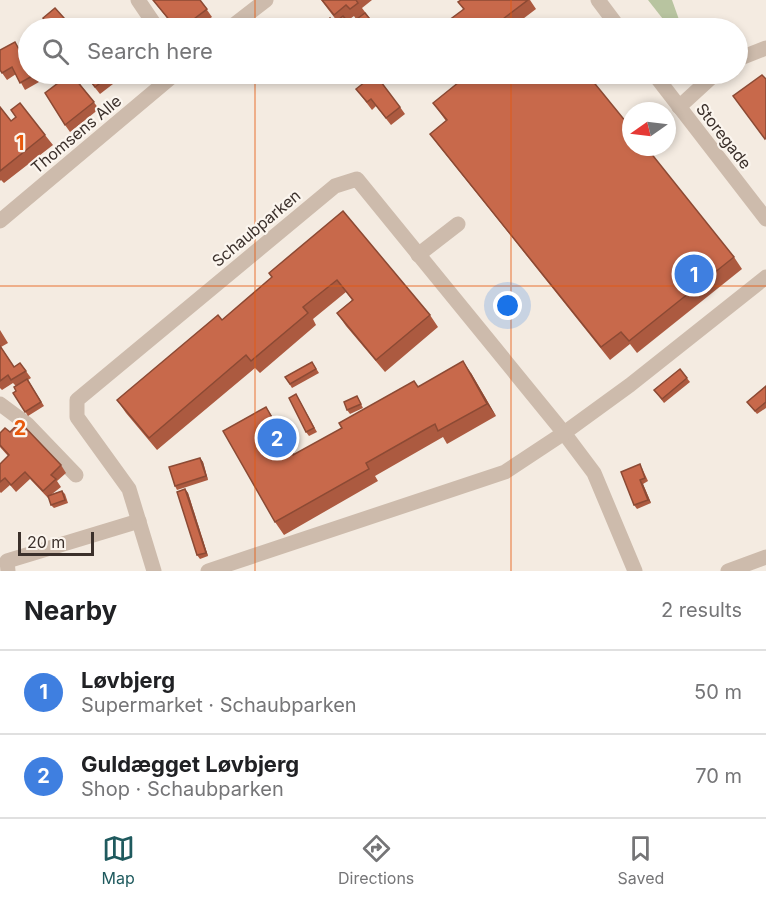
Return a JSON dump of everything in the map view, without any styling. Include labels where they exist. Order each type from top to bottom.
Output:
[{"type":"street","points":[[138,0],[150,18]]},
{"type":"street","points":[[243,18],[266,0]]},
{"type":"street","points":[[598,0],[612,18]]},
{"type":"street","points":[[748,55],[766,48]]},
{"type":"street","name":"Thomsens Alle","points":[[0,221],[163,84]]},
{"type":"street","name":"Storegade","points":[[662,84],[766,219]]},
{"type":"street","points":[[679,107],[704,84]]},
{"type":"street","name":"Schaubparken","points":[[154,571],[129,489],[77,417],[77,400],[335,186],[357,179],[594,473],[635,571]]},
{"type":"street","points":[[418,255],[458,224]]},
{"type":"street","points":[[208,571],[505,472],[630,385],[766,278]]},
{"type":"street","points":[[0,404],[27,424],[76,475]]},
{"type":"street","points":[[8,571],[7,561],[139,520]]},
{"type":"street","points":[[728,571],[766,557]]},
{"type":"green space","points":[[648,0],[672,0],[678,18],[662,18]]},
{"type":"building","points":[[153,0],[200,0],[207,9],[195,18],[168,18]]},
{"type":"building","points":[[322,0],[356,0],[358,3],[350,9],[346,5],[334,15]]},
{"type":"building","points":[[461,0],[528,0],[504,18],[452,18],[464,9],[458,2]]},
{"type":"building","points":[[55,8],[64,18],[43,18]]},
{"type":"building","points":[[365,13],[369,18],[358,18]]},
{"type":"building","points":[[15,42],[18,48],[18,79],[12,67],[2,73],[0,70],[0,50]]},
{"type":"building","points":[[762,75],[766,79],[765,139],[733,96]]},
{"type":"building","points":[[57,84],[79,84],[94,102],[65,125],[45,93]]},
{"type":"building","points":[[362,84],[383,84],[400,107],[386,118],[371,99],[367,102],[356,89]]},
{"type":"building","points":[[457,84],[595,84],[622,117],[622,156],[653,156],[734,257],[629,341],[621,332],[601,347],[430,134],[447,120],[433,103]]},
{"type":"building","points":[[20,103],[45,135],[0,171],[0,107],[11,121],[16,117],[11,110]]},
{"type":"building","points":[[343,211],[430,315],[376,360],[337,313],[353,300],[337,280],[303,307],[308,313],[251,361],[246,355],[149,438],[117,400],[218,315],[222,320],[272,277],[269,273]]},
{"type":"building","points":[[0,346],[14,367],[20,363],[26,371],[11,380],[8,375],[0,381]]},
{"type":"building","points":[[463,361],[487,404],[438,431],[435,424],[426,429],[366,463],[369,469],[275,522],[223,431],[266,407],[293,455],[342,428],[339,423],[414,381],[418,387]]},
{"type":"building","points":[[312,362],[316,369],[290,384],[285,377]]},
{"type":"building","points":[[680,369],[687,378],[662,399],[654,390]]},
{"type":"building","points":[[27,379],[41,402],[25,412],[13,393],[16,391],[14,387]]},
{"type":"building","points":[[766,386],[766,402],[755,411],[747,402]]},
{"type":"building","points":[[296,394],[314,428],[306,432],[289,398]]},
{"type":"building","points":[[357,396],[361,404],[347,410],[344,402]]},
{"type":"building","points":[[20,422],[61,465],[51,475],[56,479],[43,491],[25,472],[11,485],[5,478],[0,482],[0,464],[9,455],[0,445],[0,433],[5,428],[10,432]]},
{"type":"building","points":[[200,458],[206,476],[175,486],[169,467]]},
{"type":"building","points":[[640,464],[645,478],[640,480],[648,500],[634,505],[621,472]]},
{"type":"building","points":[[185,489],[206,553],[197,555],[177,492]]},
{"type":"building","points":[[62,491],[65,500],[51,505],[48,496]]},
{"type":"place","name":"Løvbjerg","points":[[694,274]]},
{"type":"place","name":"Guldægget Løvbjerg","points":[[277,438]]}]
